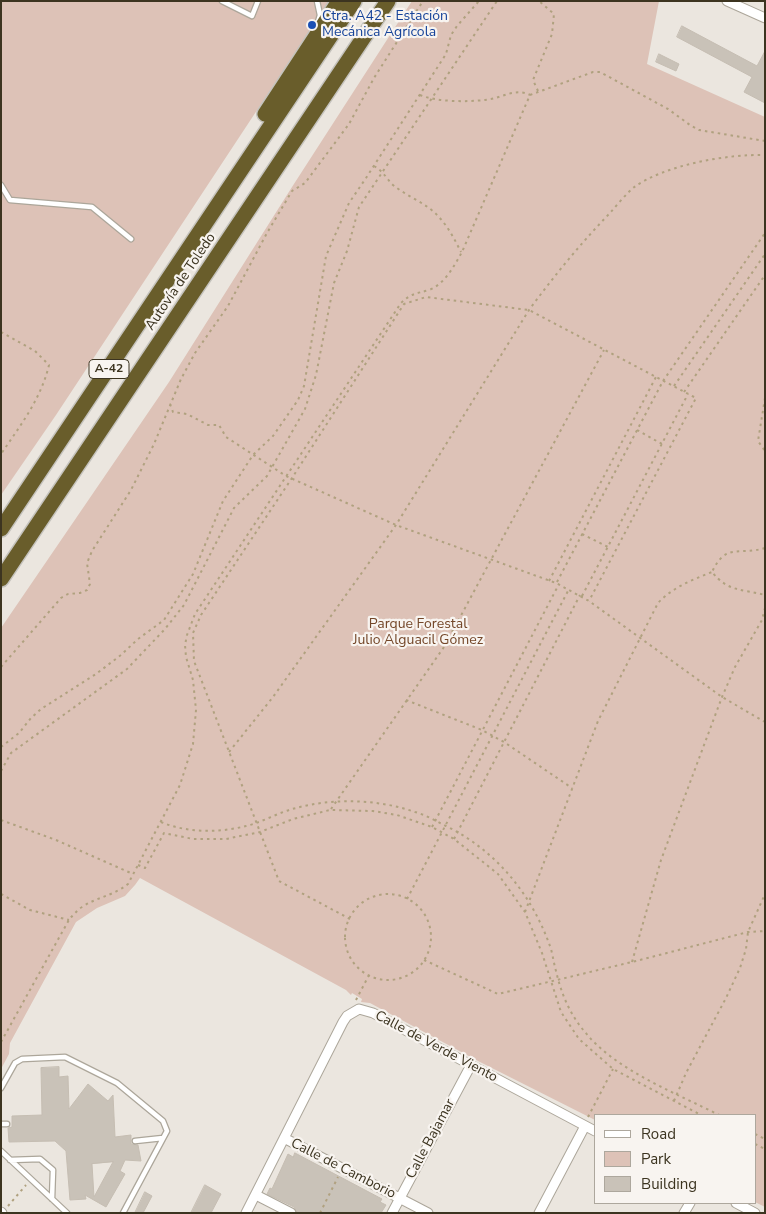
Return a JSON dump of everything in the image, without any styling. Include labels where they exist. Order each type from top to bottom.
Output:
[{"type":"highway","points":[[250,155],[264,116],[339,1]]},
{"type":"highway","name":"Autovía de Toledo","points":[[1,529],[354,1]]},
{"type":"highway","name":"Autovía de Toledo","points":[[1,580],[388,1]]},
{"type":"street","points":[[727,1],[765,18]]},
{"type":"street","name":"Calle de Verde Viento","points":[[347,1016],[359,1010],[373,1013],[470,1065],[587,1122],[594,1130]]},
{"type":"street","points":[[246,1213],[347,1016]]},
{"type":"street","name":"Calle Bajamar","points":[[392,1213],[470,1065]]},
{"type":"street","points":[[539,1213],[587,1122]]},
{"type":"street","name":"Calle de Camborio","points":[[284,1138],[428,1213]]},
{"type":"street","points":[[256,1195],[291,1213]]},
{"type":"street","points":[[738,1204],[755,1213]]},
{"type":"lane","points":[[222,1],[252,16],[258,1]]},
{"type":"lane","points":[[317,1],[320,15],[317,25]]},
{"type":"lane","points":[[286,82],[290,69],[333,1]]},
{"type":"lane","points":[[1,185],[10,200],[92,207],[131,239]]},
{"type":"lane","points":[[1,1088],[15,1063],[22,1059],[65,1057],[117,1083],[163,1121],[167,1131],[123,1213]]},
{"type":"lane","points":[[1,1124],[8,1124]]},
{"type":"lane","points":[[134,1140],[163,1138]]},
{"type":"lane","points":[[1,1152],[67,1213]]},
{"type":"lane","points":[[10,1160],[40,1159],[52,1170],[52,1199]]},
{"type":"path","points":[[1,666],[61,598],[68,594],[87,590],[90,584],[87,563],[92,551],[131,490],[154,444],[181,379],[195,352],[228,306],[292,191],[305,183],[349,124],[374,78],[422,1]]},
{"type":"path","points":[[1,747],[19,733],[41,709],[96,674],[164,620],[193,574],[223,501],[253,455],[273,436],[298,400],[304,386],[326,256],[349,203],[446,54],[451,35],[479,1]]},
{"type":"path","points":[[1,771],[10,753],[127,669],[165,629],[184,605],[234,508],[267,476],[305,409],[316,375],[334,283],[347,251],[359,207],[496,1]]},
{"type":"path","points":[[538,91],[532,80],[552,34],[554,14],[539,1]]},
{"type":"path","points":[[1,1042],[68,920],[82,907],[117,892],[128,884],[184,775],[193,744],[196,710],[193,680],[186,657],[185,645],[195,614],[401,303],[414,293],[437,286],[446,277],[462,252],[530,95],[593,72],[600,72],[668,109],[699,130],[765,141]]},
{"type":"path","points":[[420,94],[431,99],[486,100],[513,92],[523,92],[530,95]]},
{"type":"path","points":[[228,753],[273,697],[396,525],[529,310],[593,232],[633,188],[659,174],[714,158],[765,155]]},
{"type":"path","points":[[374,166],[383,172],[394,186],[438,216],[455,238],[462,252]]},
{"type":"path","points":[[432,827],[582,534],[663,381],[765,233]]},
{"type":"path","points":[[674,387],[765,254]]},
{"type":"path","points":[[684,392],[765,275]]},
{"type":"path","points":[[350,919],[279,881],[194,661],[192,633],[200,614],[292,478],[404,304],[426,297],[529,310],[696,398],[589,601]]},
{"type":"path","points":[[1,332],[35,351],[49,365],[45,382],[35,402],[1,454]]},
{"type":"path","points":[[330,810],[444,647],[604,350]]},
{"type":"path","points":[[549,581],[656,377]]},
{"type":"path","points":[[454,840],[688,394]]},
{"type":"path","points":[[765,398],[758,441],[765,451]]},
{"type":"path","points":[[170,404],[173,412],[187,414],[208,425],[220,425],[226,437],[266,465],[272,466],[286,476],[396,525],[558,583],[589,601],[722,697],[765,722]]},
{"type":"path","points":[[637,430],[662,444]]},
{"type":"path","points":[[582,534],[608,547]]},
{"type":"path","points":[[525,912],[598,721],[658,603],[668,592],[712,572],[716,562],[725,554],[765,548]]},
{"type":"path","points":[[712,572],[718,580],[727,586],[765,595]]},
{"type":"path","points":[[407,899],[569,589]]},
{"type":"path","points":[[632,962],[661,860],[722,697],[735,667],[762,620],[765,608]]},
{"type":"path","points":[[406,700],[482,730],[504,742],[572,788]]},
{"type":"path","points":[[161,822],[189,829],[216,831],[256,823],[294,808],[336,802],[370,803],[416,812],[458,832],[472,840],[493,858],[509,874],[529,902],[552,952],[558,980],[572,1014],[585,1033],[603,1051],[618,1062],[717,1114]]},
{"type":"path","points":[[138,865],[145,868],[164,833],[193,839],[226,839],[260,832],[293,819],[330,810],[373,811],[432,827],[454,840],[498,874],[525,912],[542,953],[560,1012],[579,1039],[613,1069],[699,1114]]},
{"type":"path","points":[[1,820],[56,840],[133,874]]},
{"type":"path","points":[[1,894],[30,910],[68,920]]},
{"type":"path","points":[[674,1101],[686,1073],[740,968],[746,948],[748,932],[765,894]]},
{"type":"path","points":[[390,895],[407,899],[421,910],[429,926],[430,944],[424,960],[412,973],[396,979],[387,980],[369,976],[356,965],[347,949],[346,931],[350,919],[358,908],[372,898],[390,895]]},
{"type":"path","points":[[424,960],[498,994],[748,932],[765,931]]},
{"type":"path","points":[[347,1016],[369,976]]},
{"type":"path","points":[[587,1122],[613,1069]]},
{"type":"path","points":[[320,1213],[340,1174]]},
{"type":"path","points":[[2,1212],[32,1180]]},
{"type":"green space","points":[[1,1],[329,1],[56,415],[1,495]]},
{"type":"green space","name":"Parque Forestal Julio Alguacil Gómez","points":[[412,1],[659,1],[647,64],[765,117],[765,1207],[756,1202],[756,1114],[594,1114],[594,1119],[480,1062],[370,1003],[361,1002],[362,999],[352,993],[351,995],[346,990],[140,878],[125,896],[97,908],[76,922],[10,1043],[9,1054],[1,1069],[1,628],[169,382]]},
{"type":"building","points":[[682,26],[757,66],[765,51],[765,103],[744,92],[752,77],[677,37]]},
{"type":"building","points":[[659,54],[679,64],[676,71],[656,62]]},
{"type":"building","points":[[59,1067],[59,1077],[68,1076],[69,1109],[88,1084],[108,1101],[113,1095],[115,1137],[131,1135],[131,1144],[138,1145],[141,1161],[125,1160],[120,1171],[125,1174],[106,1207],[85,1195],[86,1199],[70,1200],[66,1151],[55,1141],[9,1142],[8,1128],[12,1127],[12,1116],[42,1115],[41,1068]],"holes":[[[113,1162],[94,1197],[92,1164]]]},
{"type":"building","points":[[295,1153],[382,1199],[380,1202],[386,1205],[381,1213],[370,1213],[367,1211],[366,1213],[297,1213],[294,1207],[267,1194],[270,1188],[272,1189],[288,1154],[293,1157]]},
{"type":"building","points":[[205,1185],[221,1194],[211,1213],[191,1213]]},
{"type":"building","points":[[145,1192],[152,1196],[143,1213],[135,1213]]},
{"type":"place","name":"Ctra. A42 - Estación Mecánica Agrícola","points":[[312,25]]}]
